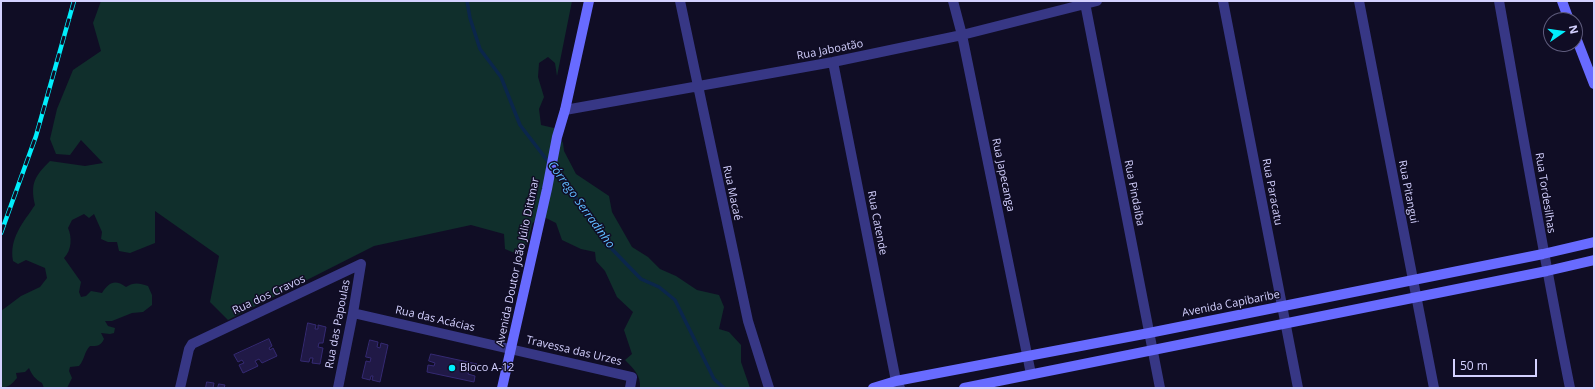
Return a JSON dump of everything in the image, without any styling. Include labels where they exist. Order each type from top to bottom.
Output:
[{"type":"main road","name":"Avenida Doutor João Júlio Dittmar","points":[[502,388],[557,137],[565,110],[589,1]]},
{"type":"main road","points":[[1562,1],[1566,12]]},
{"type":"main road","points":[[1582,52],[1594,84]]},
{"type":"main road","name":"Avenida Capibaribe","points":[[873,388],[898,384],[1027,355],[1149,333],[1543,254],[1594,242]]},
{"type":"main road","points":[[964,388],[1547,271],[1594,260]]},
{"type":"street","name":"Rua Macaé","points":[[680,1],[748,321],[769,388]]},
{"type":"street","name":"Rua Japecanga","points":[[953,1],[962,35],[1031,374]]},
{"type":"street","name":"Rua Jaboatão","points":[[565,110],[833,62],[962,35],[1097,1]]},
{"type":"street","name":"Rua Paracatu","points":[[1223,1],[1298,388]]},
{"type":"street","name":"Rua Pitangui","points":[[1359,1],[1434,388]]},
{"type":"street","name":"Rua Tordesilhas","points":[[1499,1],[1532,182],[1543,254],[1570,388]]},
{"type":"street","name":"Rua Pindaíba","points":[[1085,3],[1160,388]]},
{"type":"street","name":"Rua Catende","points":[[833,62],[898,384]]},
{"type":"street","name":"Rua das Papoulas","points":[[338,388],[361,264]]},
{"type":"street","name":"Rua dos Cravos","points":[[180,388],[189,349],[192,344],[361,264]]},
{"type":"street","name":"Rua das Acácias","points":[[353,313],[511,349]]},
{"type":"street","name":"Travessa das Urzes","points":[[511,349],[632,376],[630,388]]},
{"type":"green space","points":[[101,1],[572,1],[557,76],[555,63],[548,57],[539,63],[538,77],[544,97],[539,109],[541,125],[554,128],[563,143],[564,151],[576,174],[609,196],[612,212],[632,247],[648,257],[660,269],[676,276],[697,290],[719,295],[724,307],[719,329],[729,332],[741,345],[741,362],[750,388],[640,388],[638,376],[634,369],[625,360],[632,354],[624,330],[633,312],[617,297],[605,271],[596,261],[595,252],[581,249],[562,240],[556,223],[540,215],[532,224],[528,243],[517,254],[505,249],[504,234],[471,225],[374,246],[228,320],[210,302],[219,256],[155,211],[155,243],[130,253],[119,251],[117,242],[108,242],[101,239],[102,232],[94,214],[89,218],[84,214],[72,220],[68,228],[71,239],[70,247],[64,258],[81,282],[79,292],[81,297],[86,296],[91,291],[102,293],[107,286],[115,282],[126,287],[132,284],[139,284],[148,286],[152,295],[152,305],[143,312],[132,313],[112,321],[105,321],[108,326],[115,328],[114,333],[101,333],[104,339],[102,343],[97,346],[90,346],[79,366],[70,367],[69,371],[72,378],[67,388],[44,388],[42,383],[31,373],[29,368],[25,372],[16,373],[17,378],[14,382],[1,388],[1,311],[21,296],[40,287],[47,278],[45,268],[26,260],[18,264],[13,261],[12,253],[18,231],[35,205],[33,191],[35,180],[50,161],[85,166],[103,163],[81,140],[70,155],[56,154],[50,139],[57,109],[73,70],[101,51],[93,23]]},
{"type":"building","points":[[308,323],[316,325],[315,329],[318,329],[318,325],[326,327],[323,343],[319,343],[318,347],[323,348],[320,364],[312,363],[313,358],[310,358],[309,362],[301,361]]},
{"type":"building","points":[[269,339],[272,346],[269,348],[270,350],[273,348],[277,356],[262,363],[259,359],[255,361],[258,366],[243,373],[239,365],[244,363],[242,360],[238,362],[234,355]]},
{"type":"building","points":[[370,340],[378,342],[377,347],[380,348],[381,343],[388,345],[380,382],[372,380],[373,376],[371,376],[370,380],[362,378],[366,361],[370,362],[371,358],[366,357]]},
{"type":"building","name":"Bloco A-12","points":[[431,354],[477,364],[476,371],[469,369],[468,374],[475,376],[474,382],[427,372],[428,365],[434,366],[435,363],[429,361]]},
{"type":"building","points":[[207,382],[214,383],[213,388],[206,388]]},
{"type":"building","points":[[219,384],[225,385],[224,388],[218,388]]},
{"type":"waterway","name":"Córrego Serradinho","points":[[467,1],[470,18],[480,49],[501,77],[520,125],[550,164]]},
{"type":"waterway","name":"Córrego Serradinho","points":[[554,168],[607,244],[641,279],[659,287],[675,300],[714,379],[724,388]]},
{"type":"railway","points":[[1,233],[36,136],[74,1]]},
{"type":"place","name":"Bloco A-12","points":[[452,368]]}]
